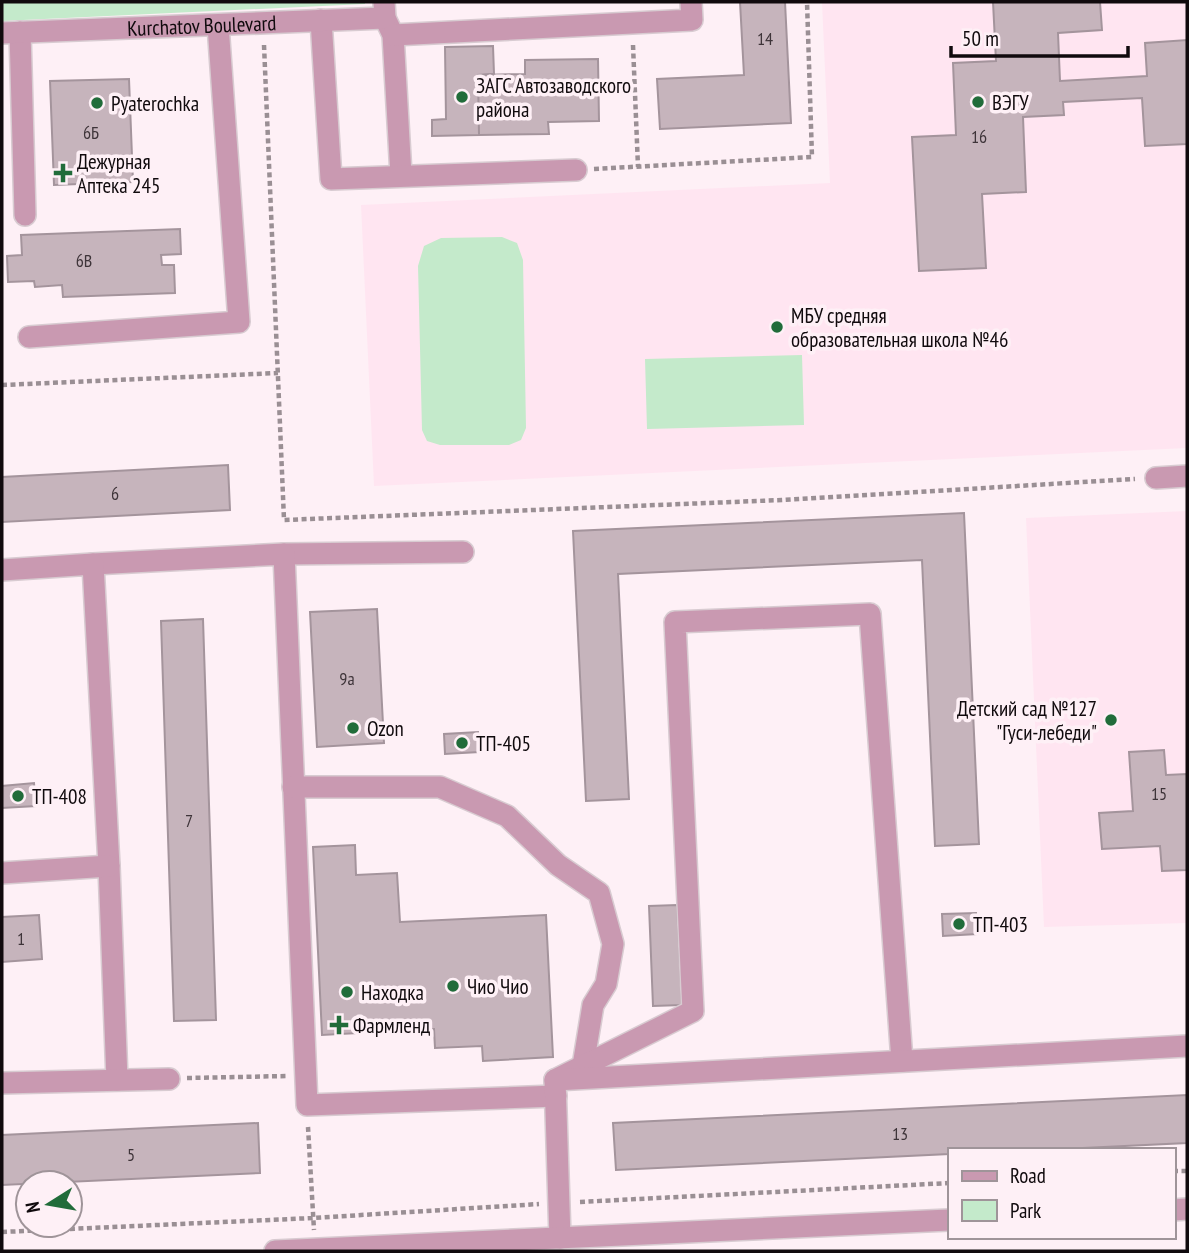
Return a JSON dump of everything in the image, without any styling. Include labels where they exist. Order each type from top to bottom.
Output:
[{"type":"street","name":"Kurchatov Boulevard","points":[[11,33],[387,18],[632,23],[692,20],[691,2]]},
{"type":"street","points":[[387,18],[401,176]]},
{"type":"street","points":[[321,20],[331,179],[576,170]]},
{"type":"street","points":[[29,337],[239,322],[218,25]]},
{"type":"street","points":[[11,33],[26,215]]},
{"type":"street","points":[[1156,478],[1187,476]]},
{"type":"street","points":[[2,570],[284,554],[463,552]]},
{"type":"street","points":[[284,554],[306,1105],[902,1061],[1187,1046]]},
{"type":"street","points":[[93,564],[117,1080]]},
{"type":"street","points":[[555,1088],[583,1066],[693,1011],[675,622],[870,614],[902,1061]]},
{"type":"street","points":[[293,787],[440,787],[507,816],[558,865],[598,892],[612,944],[606,984],[593,1005],[583,1066]]},
{"type":"street","points":[[2,873],[109,866]]},
{"type":"street","points":[[2,1083],[169,1079]]},
{"type":"street","points":[[555,1088],[560,1238]]},
{"type":"street","points":[[275,1251],[948,1220]]},
{"type":"path","points":[[576,170],[812,157],[807,2]]},
{"type":"path","points":[[263,23],[284,520],[782,500],[1156,478]]},
{"type":"path","points":[[632,23],[638,167]]},
{"type":"path","points":[[2,385],[278,373]]},
{"type":"path","points":[[169,1079],[305,1076]]},
{"type":"path","points":[[306,1105],[315,1249]]},
{"type":"path","points":[[2,1232],[948,1183]]},
{"type":"shaded area","name":"МБУ средняя образовательная школа №46","points":[[822,2],[1187,2],[1187,448],[374,486],[361,205],[830,183]]},
{"type":"shaded area","name":"Детский сад №127 \"Гуси-лебеди\"","points":[[1187,511],[1187,923],[1044,927],[1026,518]]},
{"type":"green space","points":[[2,2],[365,2],[365,4],[2,21]]},
{"type":"green space","points":[[502,237],[517,243],[523,260],[526,428],[521,440],[509,445],[440,445],[427,441],[422,430],[418,266],[424,246],[441,238]]},
{"type":"green space","points":[[802,355],[804,425],[647,429],[645,359]]},
{"type":"building","points":[[740,2],[785,2],[791,123],[660,129],[657,79],[744,75]]},
{"type":"building","points":[[993,2],[1100,2],[1102,30],[1058,33],[1060,81],[1147,76],[1145,43],[1187,40],[1187,144],[1145,146],[1142,98],[1063,102],[1064,115],[1023,117],[1026,192],[982,194],[986,268],[919,271],[912,137],[956,135],[953,63],[996,61]]},
{"type":"building","name":"ЗАГС Автозаводского района","points":[[493,46],[494,74],[478,75],[479,135],[432,136],[432,120],[446,119],[445,47]]},
{"type":"building","points":[[598,59],[599,121],[548,122],[549,134],[479,135],[478,75],[525,74],[525,60]]},
{"type":"building","points":[[129,79],[133,182],[54,185],[50,81]]},
{"type":"building","points":[[180,229],[181,254],[161,255],[162,265],[174,265],[175,293],[63,297],[62,285],[35,287],[34,281],[8,282],[7,256],[22,255],[21,235]]},
{"type":"building","points":[[228,465],[230,510],[2,522],[2,477]]},
{"type":"building","points":[[964,513],[979,844],[935,846],[922,560],[618,574],[629,799],[586,801],[573,531]]},
{"type":"building","points":[[377,609],[384,743],[317,747],[310,612]]},
{"type":"building","points":[[203,619],[216,1020],[174,1021],[161,621]]},
{"type":"building","name":"ТП-405","points":[[478,732],[479,752],[445,754],[444,734]]},
{"type":"building","points":[[1164,750],[1166,775],[1187,774],[1187,870],[1162,871],[1160,846],[1102,849],[1099,813],[1133,811],[1129,752]]},
{"type":"building","name":"ТП-408","points":[[34,783],[36,806],[2,808],[2,786]]},
{"type":"building","points":[[355,845],[356,875],[397,873],[400,922],[546,915],[553,1057],[483,1061],[482,1046],[435,1048],[434,1029],[322,1035],[313,847]]},
{"type":"building","points":[[677,905],[682,1005],[653,1006],[649,906]]},
{"type":"building","name":"ТП-403","points":[[976,913],[977,934],[943,936],[942,914]]},
{"type":"building","points":[[39,915],[42,959],[2,962],[2,917]]},
{"type":"building","points":[[1187,1095],[1187,1143],[1083,1148],[948,1148],[948,1154],[616,1170],[613,1123]]},
{"type":"building","points":[[258,1123],[260,1173],[84,1181],[84,1169],[14,1169],[14,1184],[2,1185],[2,1135]]},
{"type":"place","name":"ЗАГС Автозаводского района","points":[[462,97]]},
{"type":"place","name":"ВЭГУ","points":[[978,102]]},
{"type":"place","name":"Pyaterochka","points":[[97,103]]},
{"type":"place","name":"Дежурная Аптека 245","points":[[63,173]]},
{"type":"place","name":"МБУ средняя образовательная школа №46","points":[[777,327]]},
{"type":"place","name":"Детский сад №127 \"Гуси-лебеди\"","points":[[1111,720]]},
{"type":"place","name":"Ozon","points":[[353,728]]},
{"type":"place","name":"ТП-405","points":[[462,743]]},
{"type":"place","name":"ТП-408","points":[[18,796]]},
{"type":"place","name":"ТП-403","points":[[959,924]]},
{"type":"place","name":"Чио Чио","points":[[453,986]]},
{"type":"place","name":"Находка","points":[[347,992]]},
{"type":"place","name":"Фармленд","points":[[339,1025]]}]
